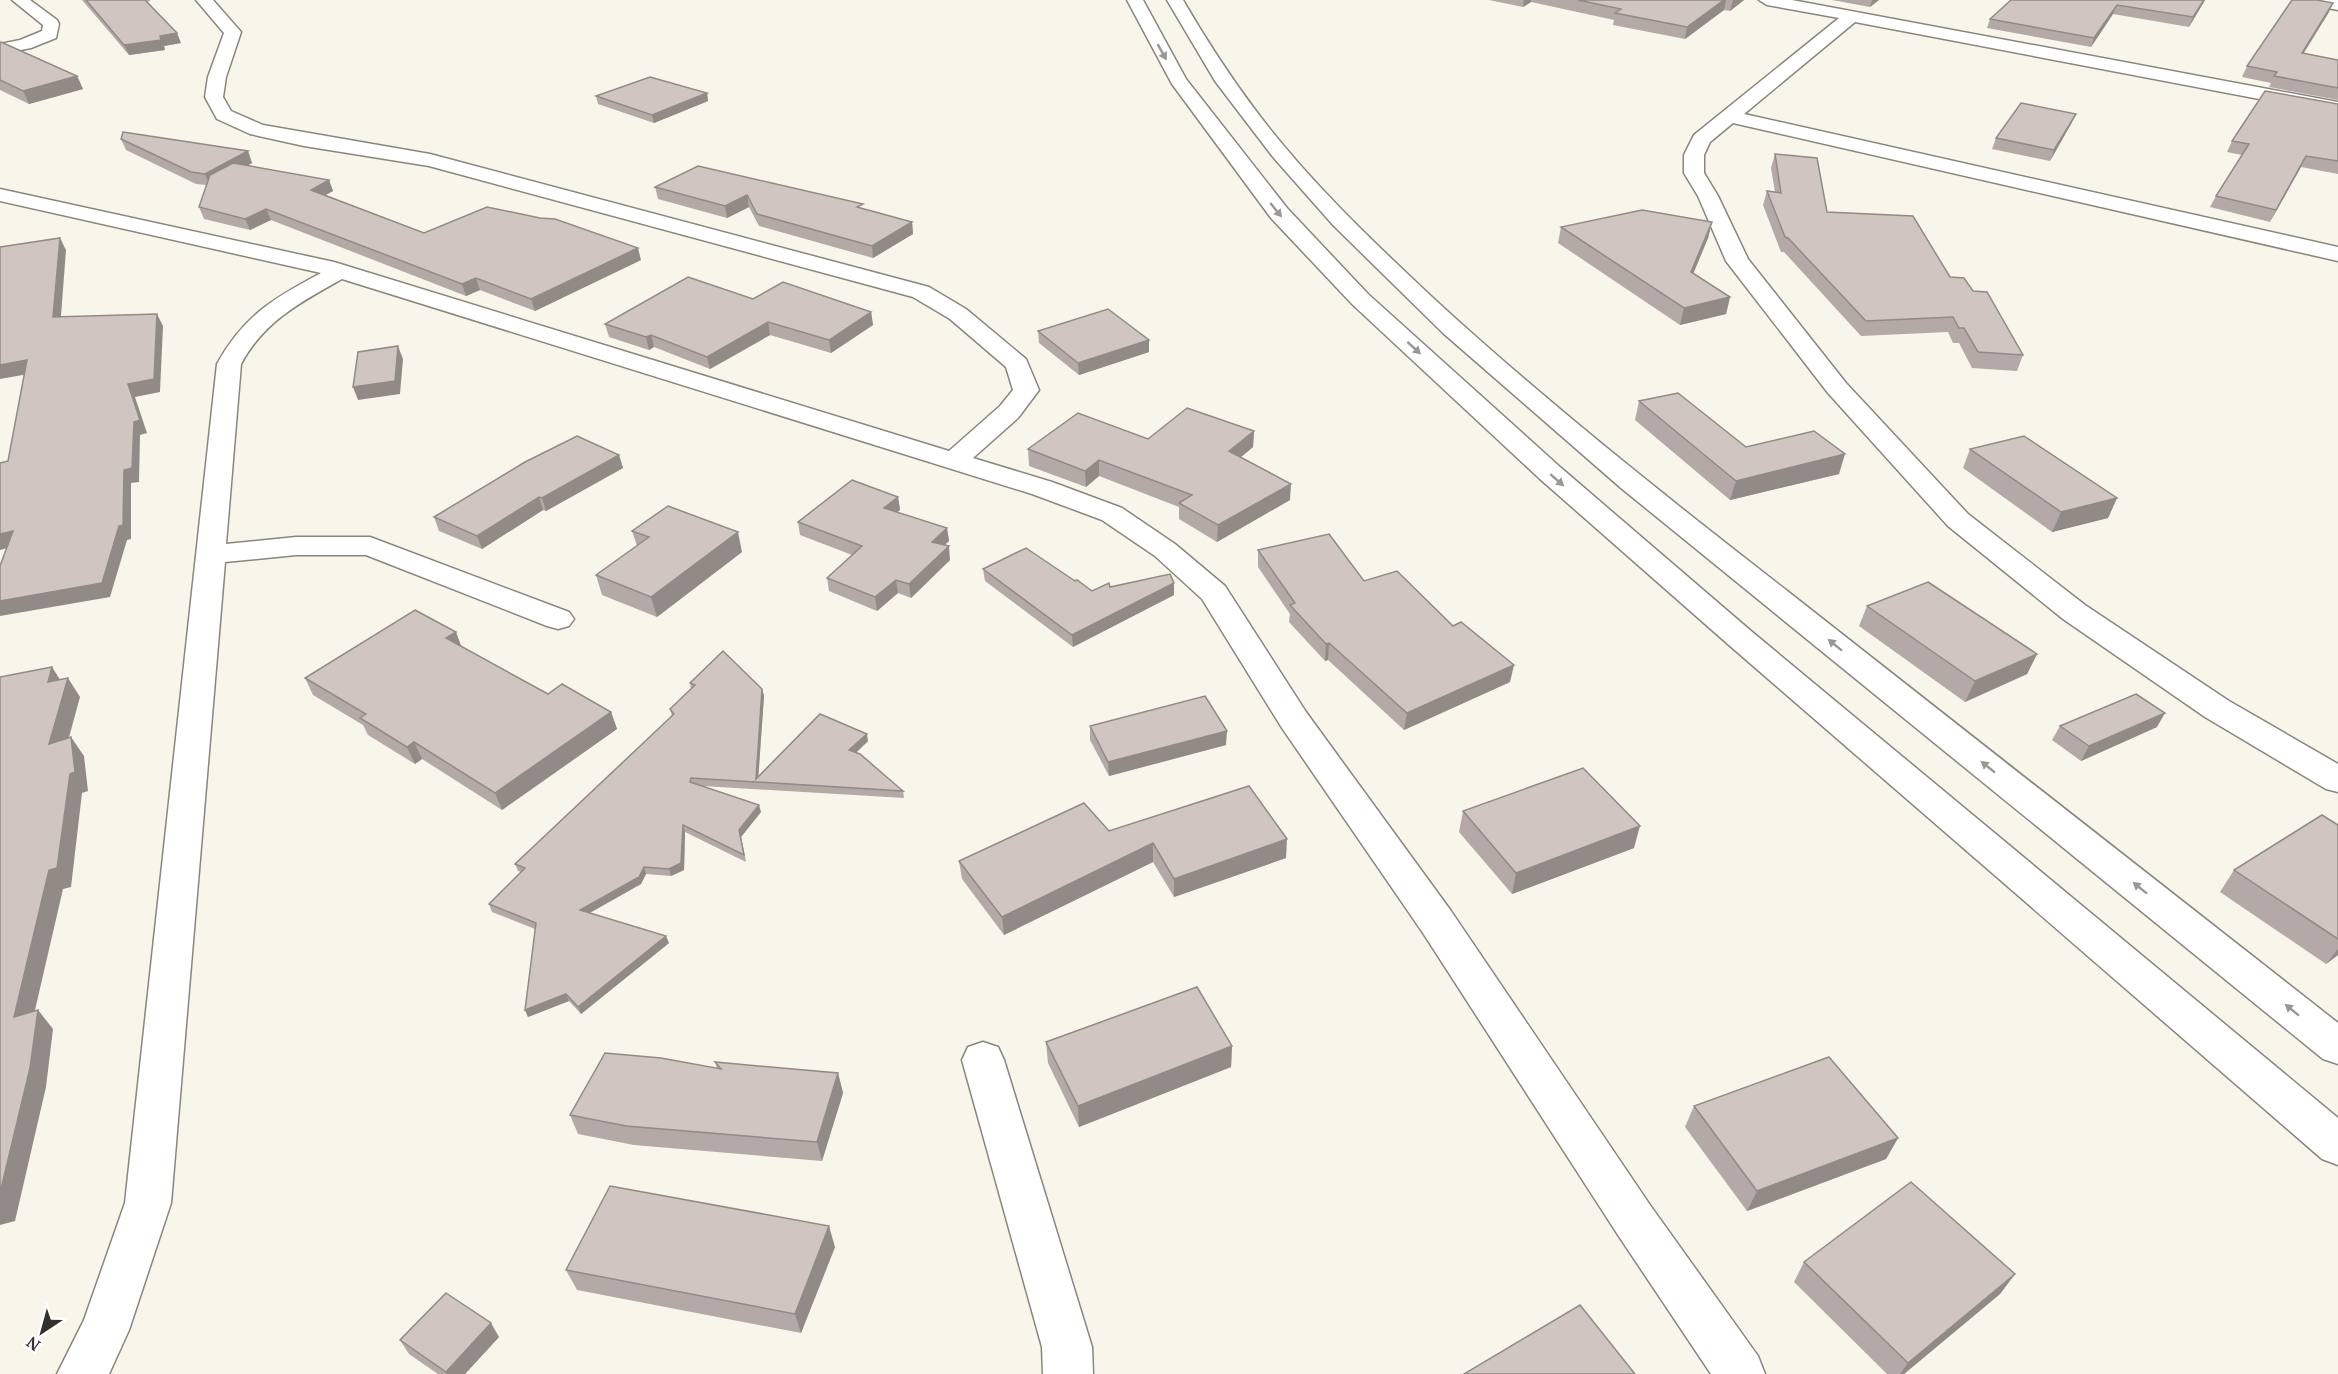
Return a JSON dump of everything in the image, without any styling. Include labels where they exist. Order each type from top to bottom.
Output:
[{"type":"street","points":[[0,49],[25,44],[50,34],[51,24],[20,0]]},
{"type":"street","points":[[204,0],[233,32],[217,77],[214,97],[224,116],[257,130],[304,140],[430,160],[921,292],[958,315],[1017,364],[1026,390],[1009,412],[954,461]]},
{"type":"street","points":[[1136,0],[1178,80],[1279,213],[1360,299],[1550,473],[1723,623],[2338,1145]]},
{"type":"street","points":[[1175,0],[1225,85],[1277,152],[1346,227],[1470,347],[1621,475],[2338,1047]]},
{"type":"street","points":[[1767,0],[2338,108]]},
{"type":"street","points":[[2314,0],[2338,5]]},
{"type":"street","points":[[1852,16],[1701,139],[1694,155],[1694,173],[1708,196],[1737,261],[1837,388],[1958,520],[2074,612],[2217,709],[2338,780]]},
{"type":"street","points":[[1729,116],[2338,254]]},
{"type":"street","points":[[0,195],[339,272],[1042,488],[1112,514],[1166,550],[1214,593],[1294,720],[1437,922],[1634,1220],[1740,1374]]},
{"type":"street","points":[[0,217],[33,203]]},
{"type":"street","points":[[82,1374],[105,1330],[148,1203],[229,364],[247,333],[272,311],[301,292],[339,272]]},
{"type":"street","points":[[210,555],[296,546],[370,546],[558,619]]},
{"type":"street","points":[[983,1060],[1067,1347],[1068,1374]]},
{"type":"building","points":[[86,0],[145,0],[177,33],[160,36],[161,40],[124,45]]},
{"type":"building","points":[[1578,0],[1724,0],[1687,27],[1615,13],[1621,9]]},
{"type":"building","points":[[2011,0],[2204,0],[2193,17],[2117,5],[2094,38],[1990,19]]},
{"type":"building","points":[[2292,0],[2317,0],[2333,3],[2302,53],[2338,60],[2338,88],[2274,76],[2277,72],[2247,66]]},
{"type":"building","points":[[1,42],[77,76],[23,91],[0,80]]},
{"type":"building","points":[[650,77],[707,93],[652,115],[596,96]]},
{"type":"building","points":[[2265,91],[2338,104],[2338,161],[2306,156],[2276,210],[2216,196],[2249,144],[2232,141]]},
{"type":"building","points":[[2021,103],[2076,114],[2054,150],[1996,138]]},
{"type":"building","points":[[123,132],[248,151],[205,174],[191,172],[121,139]]},
{"type":"building","points":[[1775,154],[1817,158],[1827,212],[1913,216],[1950,277],[1964,278],[1973,291],[1987,292],[2023,355],[1978,352],[1964,328],[1959,328],[1953,317],[1866,321],[1785,237],[1767,191],[1781,193]]},
{"type":"building","points":[[233,163],[329,180],[311,190],[424,233],[487,207],[555,219],[638,248],[531,299],[476,278],[462,284],[266,209],[245,219],[199,207],[210,175]]},
{"type":"building","points":[[698,166],[863,204],[857,207],[912,222],[872,246],[757,214],[747,195],[725,206],[655,187]]},
{"type":"building","points":[[1642,210],[1712,222],[1691,272],[1730,297],[1684,308],[1561,227]]},
{"type":"building","points":[[60,238],[53,317],[157,314],[154,379],[128,384],[140,420],[134,422],[132,468],[124,470],[123,525],[119,526],[102,583],[0,601],[0,566],[13,531],[0,534],[0,463],[8,461],[27,360],[0,365],[0,247]]},
{"type":"building","points":[[688,277],[753,299],[783,282],[871,312],[829,340],[768,322],[707,357],[651,335],[646,337],[605,324]]},
{"type":"building","points":[[1108,309],[1149,340],[1078,363],[1038,331]]},
{"type":"building","points":[[398,346],[395,381],[353,387],[358,352]]},
{"type":"building","points":[[1678,393],[1746,447],[1814,431],[1845,454],[1736,481],[1639,401]]},
{"type":"building","points":[[1187,408],[1254,431],[1229,451],[1291,484],[1218,525],[1179,503],[1192,495],[1099,460],[1085,471],[1028,449],[1078,413],[1148,439]]},
{"type":"building","points":[[577,436],[619,455],[542,498],[539,497],[477,536],[434,517],[525,462]]},
{"type":"building","points":[[2024,436],[2117,498],[2061,512],[1970,449]]},
{"type":"building","points":[[852,480],[898,497],[884,508],[947,528],[932,542],[949,546],[909,584],[896,580],[875,597],[827,578],[862,546],[798,522]]},
{"type":"building","points":[[668,506],[738,532],[651,597],[596,575],[649,537],[632,531]]},
{"type":"building","points":[[1329,534],[1364,581],[1397,571],[1453,626],[1461,622],[1514,665],[1407,713],[1329,643],[1326,644],[1290,605],[1295,603],[1258,550]]},
{"type":"building","points":[[1026,548],[1092,591],[1109,583],[1110,587],[1170,574],[1174,583],[1072,635],[983,569]]},
{"type":"building","points":[[1928,582],[2037,654],[1975,681],[1867,606]]},
{"type":"building","points":[[415,610],[456,632],[446,638],[548,694],[562,684],[611,712],[495,793],[414,742],[407,747],[360,718],[366,714],[305,678]]},
{"type":"building","points":[[723,651],[762,689],[756,779],[820,714],[867,734],[849,750],[860,754],[903,791],[691,778],[690,782],[759,805],[739,830],[744,855],[683,825],[681,863],[669,869],[644,867],[639,877],[580,910],[666,936],[578,1007],[566,994],[525,1010],[536,923],[489,904],[525,868],[515,864],[674,714],[670,709],[695,685],[690,683]]},
{"type":"building","points":[[52,667],[48,682],[68,678],[49,744],[71,737],[75,772],[70,774],[57,868],[49,870],[14,1017],[38,1010],[30,1068],[0,1193],[0,677]]},
{"type":"building","points":[[2136,694],[2165,713],[2089,746],[2060,726]]},
{"type":"building","points":[[1205,696],[1227,731],[1108,762],[1090,726]]},
{"type":"building","points":[[1583,768],[1640,826],[1516,873],[1463,811]]},
{"type":"building","points":[[1249,786],[1287,839],[1174,879],[1153,843],[1002,917],[959,861],[1084,803],[1109,831]]},
{"type":"building","points":[[2322,815],[2338,825],[2338,939],[2234,870]]},
{"type":"building","points":[[1197,987],[1232,1046],[1078,1106],[1046,1042]]},
{"type":"building","points":[[605,1053],[661,1058],[721,1069],[715,1062],[838,1073],[817,1142],[626,1126],[570,1115]]},
{"type":"building","points":[[1829,1057],[1898,1138],[1757,1191],[1694,1106]]},
{"type":"building","points":[[1911,1182],[2015,1274],[1908,1363],[1804,1262]]},
{"type":"building","points":[[610,1186],[829,1226],[795,1314],[566,1270]]},
{"type":"building","points":[[446,1293],[491,1323],[446,1372],[400,1340]]},
{"type":"building","points":[[1580,1305],[1635,1374],[1464,1374]]}]
